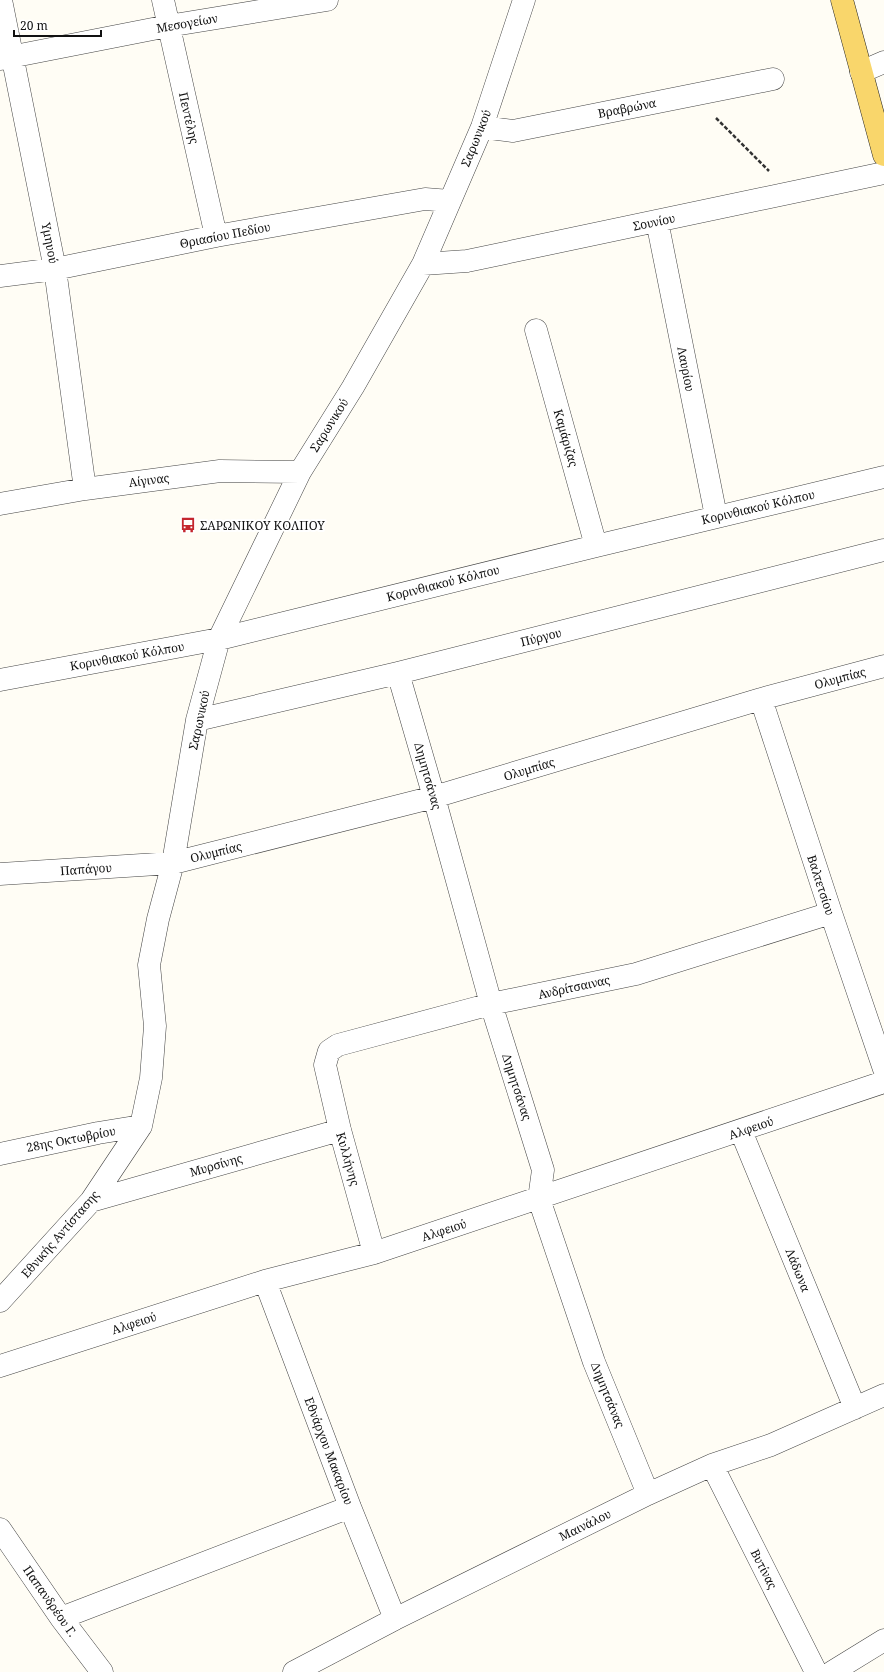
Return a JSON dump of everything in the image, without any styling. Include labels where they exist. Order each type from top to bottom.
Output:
[{"type":"main road","points":[[842,0],[884,155]]},
{"type":"street","name":"Υμηυού","points":[[1,0],[6,58],[55,269],[85,489]]},
{"type":"street","name":"Πεντέλης","points":[[163,0],[216,236]]},
{"type":"street","name":"Σαρωνικού","points":[[172,863],[197,720],[219,639],[300,472],[353,387],[423,264],[482,127],[524,0]]},
{"type":"street","name":"Μεσογείων","points":[[6,58],[168,26],[318,1]]},
{"type":"street","points":[[861,72],[884,62]]},
{"type":"street","name":"Βραβρώνα","points":[[482,127],[513,131],[773,79]]},
{"type":"street","name":"Σουνίου","points":[[423,264],[467,262],[884,173]]},
{"type":"street","name":"Θριασίου Πεδίου","points":[[0,276],[55,269],[216,236],[425,199],[450,201]]},
{"type":"street","name":"Λαυρίου","points":[[657,221],[716,516]]},
{"type":"street","name":"Καμάριζας","points":[[536,330],[596,546]]},
{"type":"street","name":"Αίγινας","points":[[0,504],[85,489],[220,471],[300,472]]},
{"type":"street","name":"Κορινθιακού Κόλπου","points":[[0,680],[219,639],[716,516],[884,477]]},
{"type":"street","name":"Πύργου","points":[[197,720],[398,673],[884,550]]},
{"type":"street","name":"Ολυμπίας","points":[[172,863],[434,797],[761,699],[884,666]]},
{"type":"street","name":"Δημητσάνας","points":[[398,673],[491,1004],[543,1170],[539,1199],[594,1362],[648,1494]]},
{"type":"street","name":"Βαλτετσίου","points":[[761,699],[830,912],[884,1069]]},
{"type":"street","name":"Παπάγου","points":[[0,874],[172,863]]},
{"type":"street","name":"Εθνικής Αντίστασης","points":[[0,1301],[91,1201],[141,1126],[151,1078],[155,1026],[149,966],[158,919],[172,863]]},
{"type":"street","name":"Ανδρίτσαινας","points":[[325,1064],[328,1051],[338,1045],[491,1004],[636,974],[830,912]]},
{"type":"street","name":"Κυλλήνης","points":[[325,1064],[340,1130],[374,1253]]},
{"type":"street","name":"Αλφειού","points":[[0,1366],[265,1281],[374,1253],[539,1199],[884,1082]]},
{"type":"street","name":"28ης Οκτωβρίου","points":[[0,1154],[98,1133],[141,1126]]},
{"type":"street","name":"Μυρσίνης","points":[[91,1201],[340,1130]]},
{"type":"street","name":"Λάδωνα","points":[[741,1131],[855,1408]]},
{"type":"street","name":"Εθνάρχου Μακαρίου","points":[[265,1281],[350,1507],[395,1619]]},
{"type":"street","name":"Μαινάλου","points":[[294,1672],[395,1619],[648,1494],[712,1465],[770,1445],[884,1395]]},
{"type":"street","name":"Βυτίνας","points":[[712,1465],[816,1672]]},
{"type":"street","points":[[61,1618],[350,1507]]},
{"type":"street","name":"Παπανδρέου Γ.","points":[[0,1529],[61,1618],[102,1672]]},
{"type":"street","points":[[832,1672],[884,1640]]},
{"type":"path","points":[[693,95],[790,193]]},
{"type":"place","name":"ΣΑΡΩΝΙΚΟΥ ΚΟΛΠΟΥ","points":[[188,525]]}]
